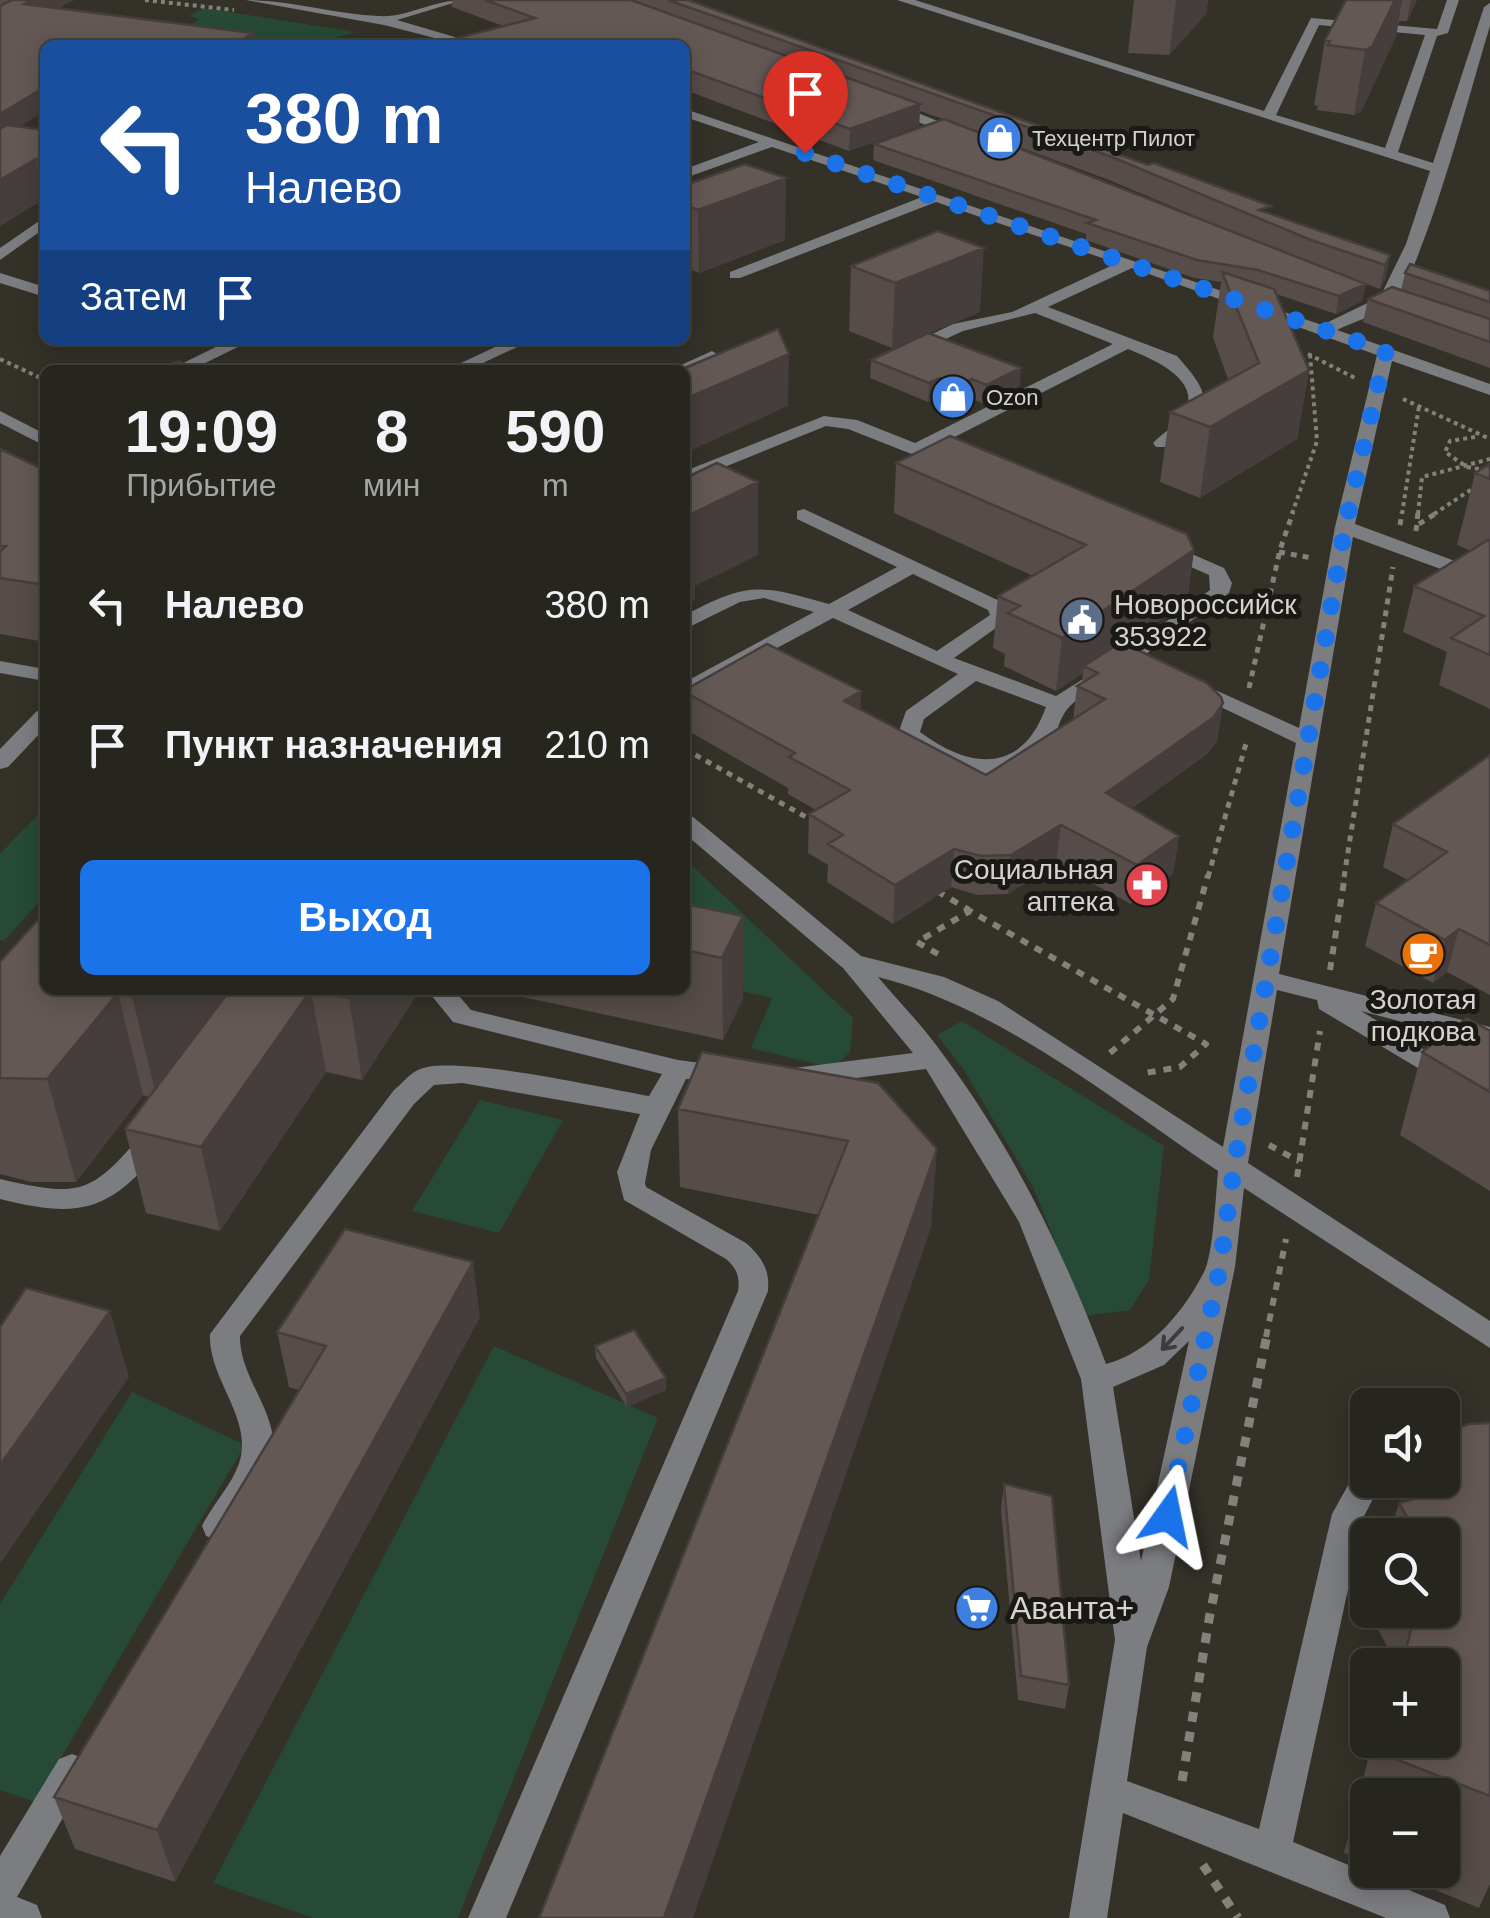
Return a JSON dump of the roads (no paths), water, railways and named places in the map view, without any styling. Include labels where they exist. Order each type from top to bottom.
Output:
[{"type":"street","points":[[252,0],[384,21],[457,40]]},
{"type":"street","points":[[384,21],[456,0]]},
{"type":"street","points":[[903,0],[1439,168]]},
{"type":"street","points":[[1268,117],[1316,21],[1442,32],[1452,0]]},
{"type":"street","points":[[1324,330],[1378,297],[1414,244],[1484,52],[1490,7]]},
{"type":"street","points":[[1390,154],[1432,32]]},
{"type":"street","points":[[869,99],[978,140]]},
{"type":"street","points":[[690,114],[1132,262],[1490,390]]},
{"type":"street","points":[[914,136],[943,126]]},
{"type":"street","points":[[690,172],[772,142]]},
{"type":"street","points":[[837,164],[857,157]]},
{"type":"street","points":[[735,275],[936,197]]},
{"type":"street","points":[[0,255],[40,225]]},
{"type":"street","points":[[895,355],[960,327],[1035,308],[1132,262]]},
{"type":"street","points":[[0,278],[40,290]]},
{"type":"street","points":[[1378,297],[1403,306]]},
{"type":"street","points":[[1035,308],[1170,360],[1188,377],[1198,406],[1193,420],[1162,443]]},
{"type":"street","points":[[917,449],[1127,344]]},
{"type":"street","points":[[190,365],[237,345]]},
{"type":"street","points":[[466,365],[512,345]]},
{"type":"street","points":[[1130,1647],[1152,1587],[1220,1267],[1345,527],[1386,351]]},
{"type":"street","points":[[690,365],[712,356]]},
{"type":"street","points":[[0,416],[40,438]]},
{"type":"street","points":[[690,475],[824,422],[850,424],[970,470]]},
{"type":"street","points":[[25,430],[40,424]]},
{"type":"street","points":[[804,515],[997,607],[1000,616],[938,659]]},
{"type":"street","points":[[1345,527],[1490,580]]},
{"type":"street","points":[[973,674],[914,716],[909,734],[937,755],[970,767],[1004,766],[1034,750],[1046,735],[1058,704],[1136,662],[1219,593],[1222,583],[1216,572],[1146,540]]},
{"type":"street","points":[[690,688],[913,566]]},
{"type":"street","points":[[690,621],[748,592],[764,592],[834,611],[973,674],[1058,704]]},
{"type":"street","points":[[0,667],[40,674]]},
{"type":"street","points":[[1178,681],[1308,740]]},
{"type":"street","points":[[0,762],[40,721]]},
{"type":"street","points":[[690,826],[852,962],[933,1059],[1033,1222],[1068,1299],[1096,1379],[1128,1580],[1130,1647],[1088,1918]]},
{"type":"street","points":[[852,962],[935,983],[989,1008],[1490,1336]]},
{"type":"street","points":[[1267,979],[1490,1036]]},
{"type":"street","points":[[1318,994],[1490,1102]]},
{"type":"street","points":[[444,995],[462,1016],[678,1070],[776,1078],[933,1059]]},
{"type":"street","points":[[488,1918],[753,1291],[756,1276],[749,1262],[634,1193],[629,1181],[630,1168],[678,1070]]},
{"type":"street","points":[[202,1552],[252,1468],[258,1446],[224,1355],[224,1334],[404,1097],[427,1076],[462,1074],[657,1107]]},
{"type":"street","points":[[0,1188],[57,1203],[90,1198],[122,1180],[168,1122]]},
{"type":"street","points":[[1096,1379],[1136,1370],[1174,1342],[1220,1267]]},
{"type":"street","points":[[1272,1852],[1348,1514],[1357,1498]]},
{"type":"street","points":[[0,1891],[91,1738]]},
{"type":"street","points":[[1108,1791],[1272,1852],[1431,1918]]},
{"type":"street","points":[[0,1910],[23,1918]]},
{"type":"place","name":"Техцентр Пилот","points":[[1000,138]]},
{"type":"place","name":"Ozon","points":[[953,397]]},
{"type":"place","name":"Новороссийск 353922","points":[[1082,620]]},
{"type":"place","name":"Социальная аптека","points":[[1147,885]]},
{"type":"place","name":"Золотая подкова","points":[[1423,954]]},
{"type":"place","name":"Аванта+","points":[[977,1608]]}]
